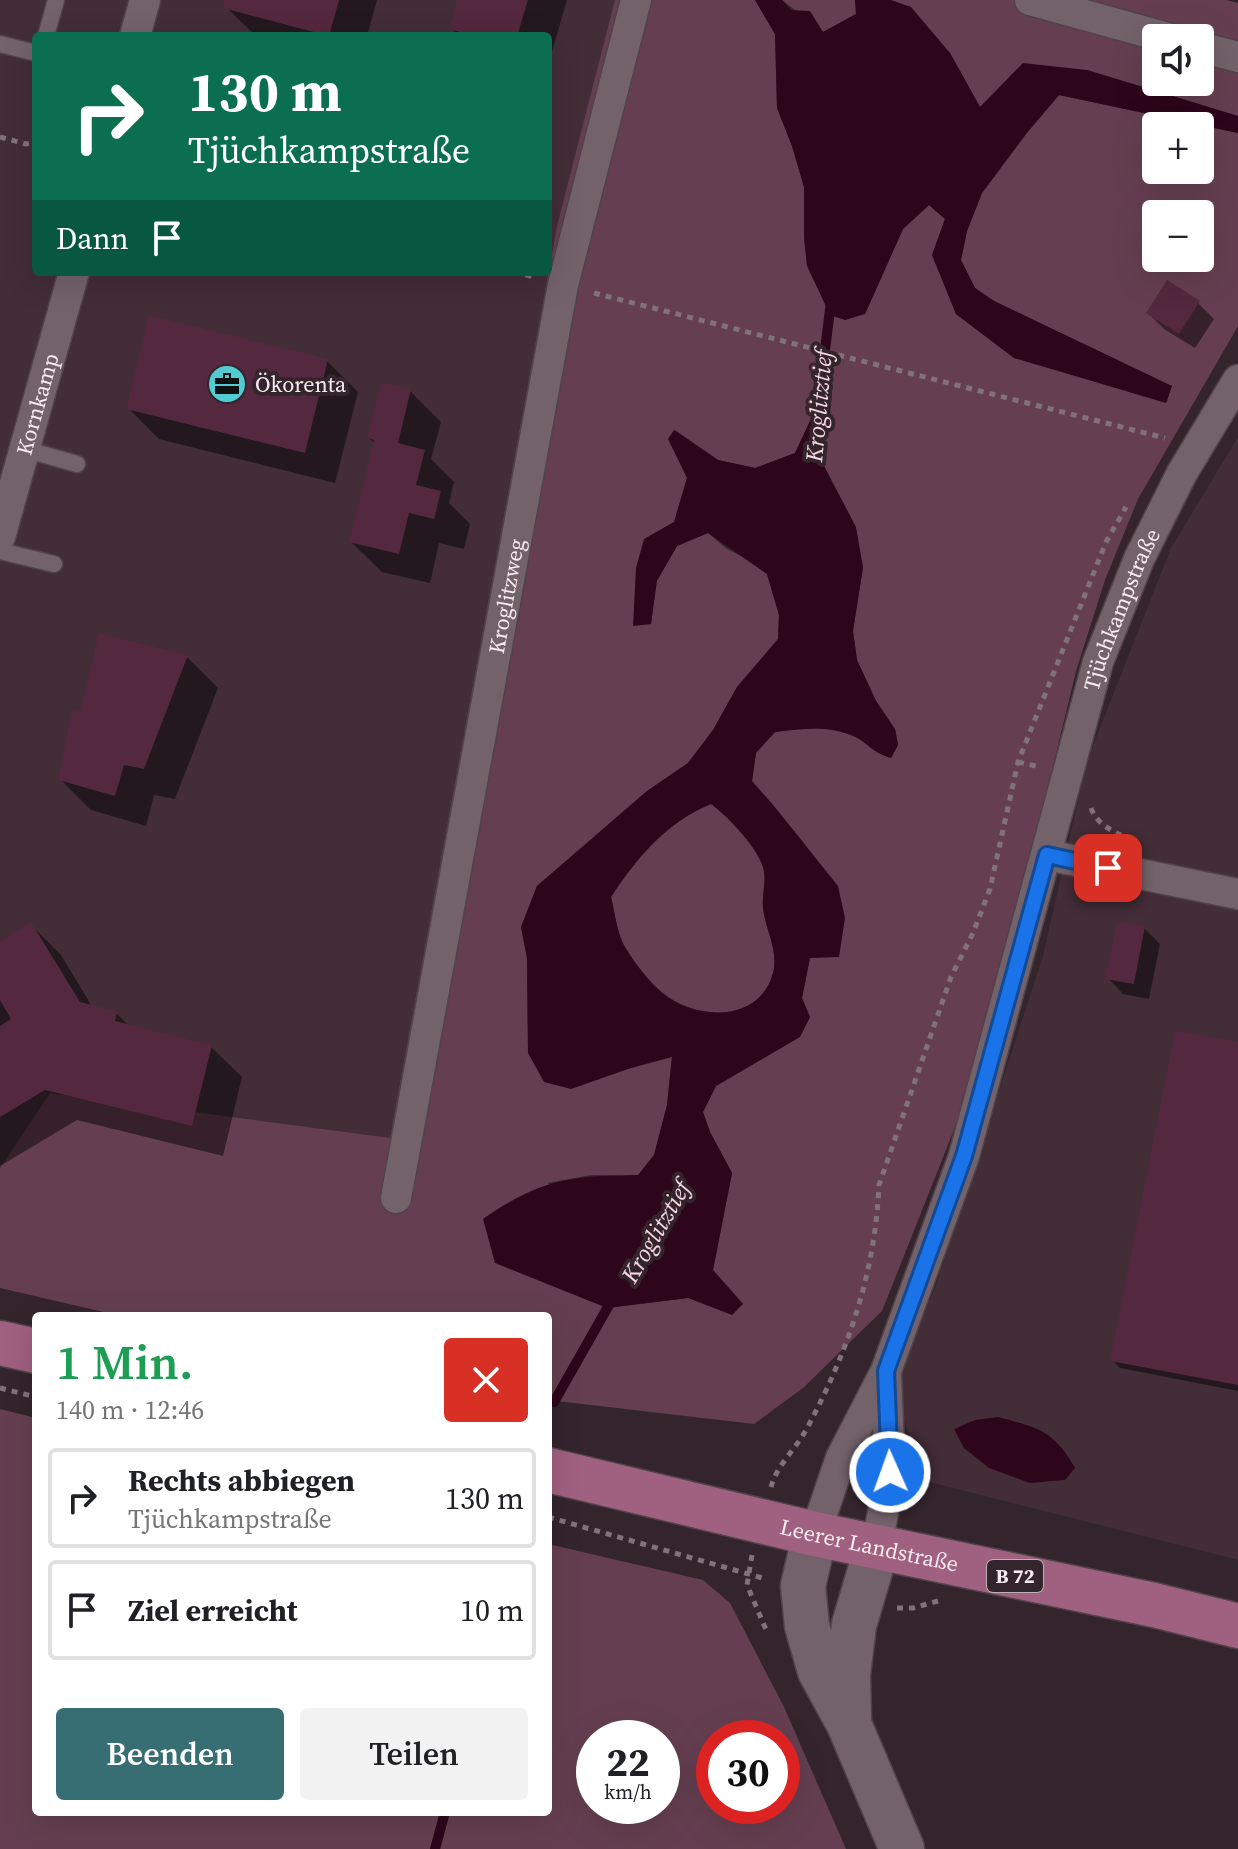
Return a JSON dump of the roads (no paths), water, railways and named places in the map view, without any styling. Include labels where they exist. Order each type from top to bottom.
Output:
[{"type":"main road","points":[[0,1343],[32,1350]]},
{"type":"main road","name":"Leerer Landstraße","points":[[552,1471],[815,1534],[1154,1605],[1238,1626]]},
{"type":"main road","points":[[815,1534],[803,1586],[807,1626],[820,1671],[849,1724],[902,1849]]},
{"type":"main road","points":[[849,1724],[848,1674],[854,1625],[877,1547]]},
{"type":"street","points":[[136,32],[145,0]]},
{"type":"street","name":"Kroglitzweg","points":[[396,1198],[563,285],[636,0]]},
{"type":"street","points":[[1030,0],[1142,31]]},
{"type":"street","points":[[1214,51],[1238,57]]},
{"type":"street","name":"Kornkamp","points":[[0,537],[73,276]]},
{"type":"street","name":"Tjüchkampstraße","points":[[815,1534],[841,1458],[886,1371],[964,1156],[1047,855],[1065,774],[1098,662],[1139,559],[1182,473],[1238,380]]},
{"type":"street","points":[[1047,855],[1238,894]]},
{"type":"street","name":"Tjüchkampstraße","points":[[877,1547],[890,1472],[886,1371]]},
{"type":"lane","points":[[47,32],[56,0]]},
{"type":"lane","points":[[0,44],[32,52]]},
{"type":"lane","points":[[24,449],[77,464]]},
{"type":"lane","points":[[0,551],[54,564]]},
{"type":"water","points":[[755,0],[782,0],[791,10],[810,11],[823,32],[856,14],[855,0],[891,0],[911,7],[950,53],[980,107],[1023,63],[1087,70],[1142,87],[1142,96],[1172,96],[1238,116],[1238,133],[1214,128],[1214,112],[1142,113],[1059,95],[982,193],[967,231],[961,260],[975,288],[994,301],[1172,386],[1166,403],[1014,358],[956,314],[932,255],[945,219],[929,205],[903,229],[865,314],[845,320],[830,315],[807,266],[804,187],[777,108],[775,34]]},
{"type":"water","points":[[816,408],[823,464],[856,527],[863,567],[853,631],[857,660],[876,701],[895,729],[898,745],[891,758],[858,738],[824,729],[805,729],[775,732],[756,753],[752,781],[838,886],[845,918],[839,957],[810,958],[802,998],[810,1017],[800,1037],[716,1086],[703,1112],[732,1173],[713,1270],[743,1304],[732,1315],[688,1298],[607,1308],[495,1263],[483,1219],[522,1195],[556,1182],[638,1175],[654,1155],[667,1105],[672,1057],[571,1089],[544,1082],[528,1053],[527,958],[521,927],[537,886],[647,791],[688,763],[713,730],[737,687],[778,639],[779,615],[767,574],[708,533],[677,546],[657,581],[651,624],[633,626],[636,568],[644,539],[674,522],[687,478],[668,439],[674,430],[718,460],[755,468],[795,453]],"holes":[[[711,804],[742,834],[761,863],[764,915],[774,964],[766,989],[755,1001],[741,1009],[709,1012],[676,1002],[657,989],[624,944],[611,897],[642,855],[680,820]]]},
{"type":"water","points":[[998,1417],[1044,1432],[1067,1455],[1075,1468],[1065,1480],[1030,1483],[989,1468],[964,1448],[954,1429],[975,1420]]},
{"type":"waterway","name":"Kroglitztief","points":[[816,421],[831,302]]},
{"type":"waterway","name":"Kroglitztief","points":[[554,1402],[613,1298]]},
{"type":"waterway","name":"Kroglitztief","points":[[435,1849],[444,1816]]},
{"type":"place","name":"Ökorenta","points":[[227,384]]}]
